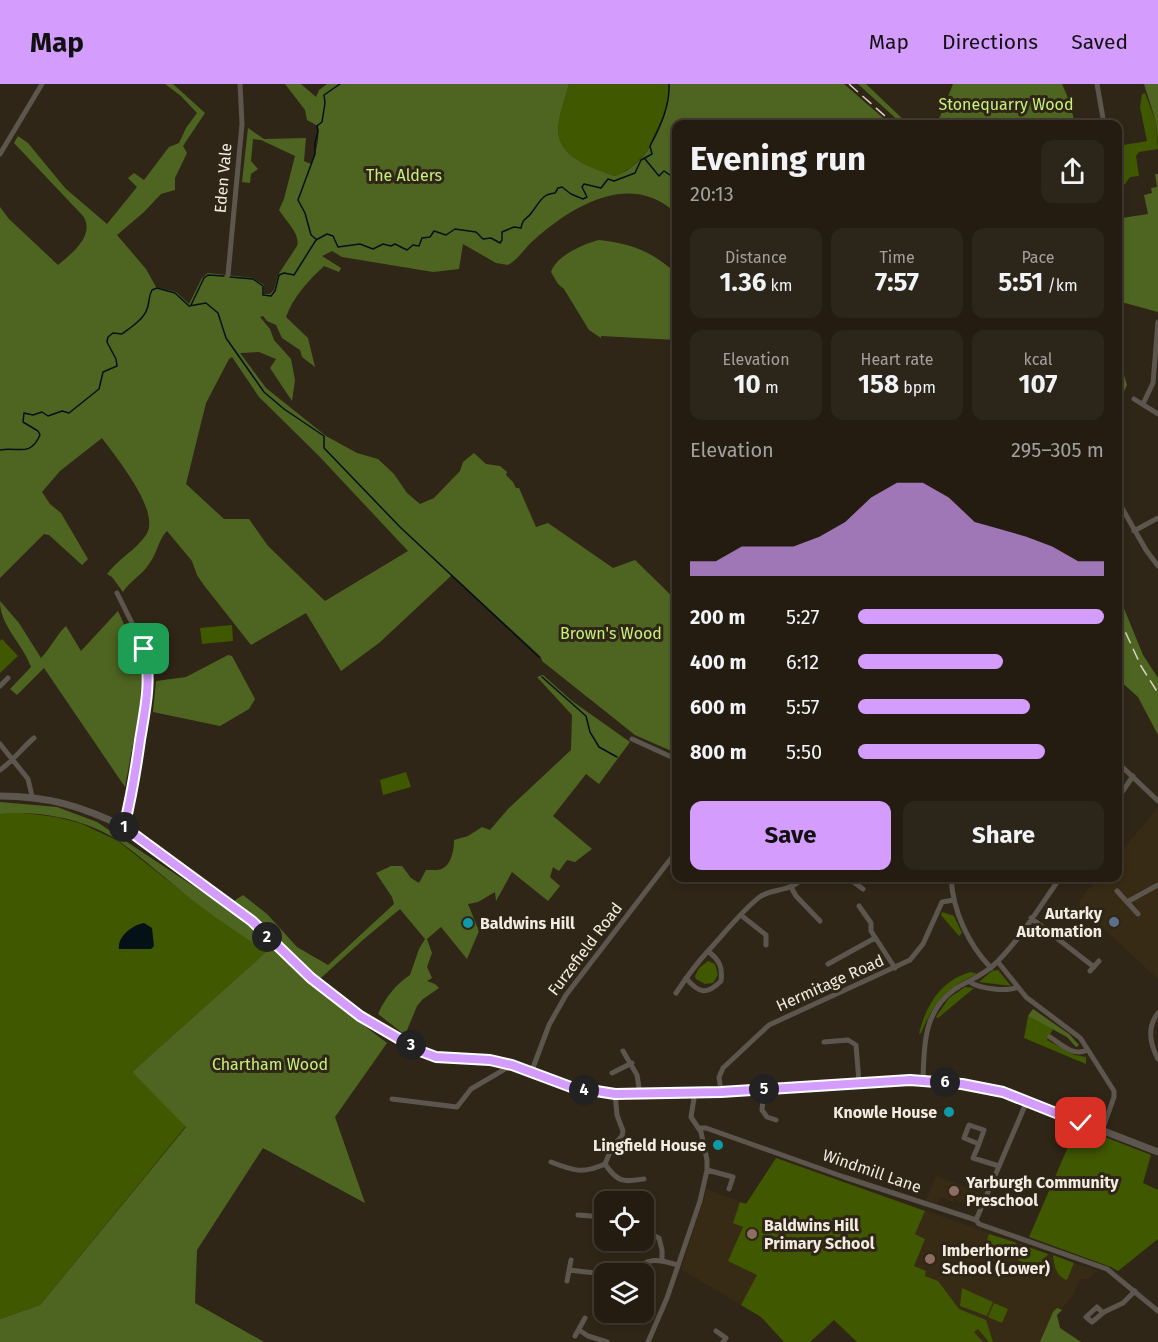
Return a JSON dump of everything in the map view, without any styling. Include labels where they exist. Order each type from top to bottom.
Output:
[{"type":"street","name":"Eden Vale","points":[[228,275],[242,124],[240,84]]},
{"type":"street","points":[[1097,84],[1103,120]]},
{"type":"street","points":[[0,154],[40,85]]},
{"type":"street","points":[[1143,404],[1153,383],[1158,322]]},
{"type":"street","points":[[1134,399],[1158,414]]},
{"type":"street","points":[[1122,508],[1158,566]]},
{"type":"street","points":[[1134,531],[1158,518]]},
{"type":"street","points":[[117,593],[144,649],[148,681],[132,792],[124,827]]},
{"type":"street","points":[[0,686],[8,678]]},
{"type":"street","points":[[0,770],[13,761],[26,744],[34,738]]},
{"type":"street","points":[[632,739],[672,757]]},
{"type":"street","points":[[0,744],[28,779],[32,796]]},
{"type":"street","points":[[1122,766],[1158,801]]},
{"type":"street","points":[[1122,792],[1133,776]]},
{"type":"street","points":[[0,796],[32,796],[81,808],[124,827],[252,921],[311,978],[360,1016],[420,1051],[436,1057],[490,1060],[512,1065],[571,1087],[615,1094],[721,1092],[923,1080],[981,1086],[1027,1101],[1158,1152]]},
{"type":"street","name":"Furzefield Road","points":[[531,1073],[549,1025],[566,994],[672,857]]},
{"type":"street","points":[[676,993],[708,951],[762,895],[791,887],[798,882]]},
{"type":"street","points":[[853,882],[863,890]]},
{"type":"street","points":[[952,882],[958,916],[983,960],[991,968]]},
{"type":"street","points":[[923,1080],[924,1038],[931,1018],[947,996],[998,962],[1057,882]]},
{"type":"street","points":[[1127,902],[1158,885]]},
{"type":"street","points":[[791,887],[796,896],[820,921]]},
{"type":"street","points":[[1117,891],[1138,914]]},
{"type":"street","name":"Hermitage Road","points":[[721,1092],[719,1077],[723,1068],[769,1025],[910,960],[920,949],[942,902],[954,900]]},
{"type":"street","points":[[859,906],[871,923],[871,931],[875,938],[895,968]]},
{"type":"street","points":[[742,915],[765,935],[766,945]]},
{"type":"street","points":[[1031,918],[1092,969],[1099,961]]},
{"type":"street","points":[[828,964],[875,938]]},
{"type":"street","points":[[686,978],[693,986],[707,991],[721,981],[722,971],[718,960],[708,951]]},
{"type":"street","points":[[998,962],[1036,1005],[1080,1038],[1112,1085],[1114,1097],[1102,1131]]},
{"type":"street","points":[[970,982],[978,986],[1011,990],[1018,987]]},
{"type":"street","points":[[1158,1012],[1153,1019],[1151,1033],[1158,1059]]},
{"type":"street","points":[[1050,1038],[1075,1053],[1087,1050]]},
{"type":"street","points":[[824,1042],[848,1040],[856,1045],[859,1082]]},
{"type":"street","points":[[623,1051],[637,1075],[640,1094]]},
{"type":"street","points":[[612,1073],[632,1063]]},
{"type":"street","points":[[392,1099],[457,1107],[471,1089],[512,1065]]},
{"type":"street","points":[[764,1089],[762,1110],[767,1117],[776,1120]]},
{"type":"street","points":[[648,1342],[667,1298],[700,1201],[707,1170],[700,1128],[691,1118],[695,1092]]},
{"type":"street","points":[[551,1162],[571,1170],[589,1171],[605,1164],[623,1131],[616,1115],[615,1094]]},
{"type":"street","points":[[976,1220],[1027,1101]]},
{"type":"street","name":"Windmill Lane","points":[[700,1128],[706,1128],[843,1177],[976,1220],[979,1224],[1107,1269],[1158,1311]]},
{"type":"street","points":[[979,1144],[973,1158],[999,1166]]},
{"type":"street","points":[[605,1164],[614,1177],[624,1182],[644,1179]]},
{"type":"street","points":[[707,1170],[733,1177],[729,1190]]},
{"type":"street","points":[[578,1215],[594,1216]]},
{"type":"street","points":[[654,1236],[659,1238],[662,1260]]},
{"type":"street","points":[[567,1281],[571,1260]]},
{"type":"street","points":[[644,1263],[662,1260],[678,1265]]},
{"type":"street","points":[[569,1270],[594,1273]]},
{"type":"street","points":[[1103,1313],[1116,1308],[1135,1291]]},
{"type":"street","points":[[575,1336],[585,1318]]},
{"type":"street","points":[[579,1330],[588,1336],[607,1342]]},
{"type":"street","points":[[716,1331],[727,1341]]},
{"type":"shaded area","points":[[1158,808],[1158,979],[1078,905],[1095,882],[1122,882],[1122,850]]},
{"type":"shaded area","points":[[144,923],[152,928],[154,946],[151,949],[119,949],[120,940],[126,932]]},
{"type":"shaded area","name":"Imberhorne School (Lower)","points":[[776,1158],[1097,1271],[1088,1279],[1081,1279],[1074,1294],[1057,1315],[1060,1328],[1081,1342],[857,1342],[834,1320],[810,1342],[784,1342],[761,1317],[681,1269],[707,1189],[746,1204]]},
{"type":"shaded area","name":"Yarburgh Community Preschool","points":[[936,1176],[981,1193],[976,1208],[954,1199],[953,1202],[941,1197],[937,1204],[926,1200]]},
{"type":"green space","points":[[165,84],[173,84],[205,113],[183,146],[187,153],[175,178],[175,190],[161,194],[117,235],[146,269],[156,287],[176,292],[189,304],[202,278],[208,273],[253,278],[264,285],[264,294],[270,294],[274,290],[278,275],[297,246],[295,233],[279,210],[295,156],[261,140],[253,139],[251,161],[258,169],[251,174],[250,183],[242,182],[248,128],[264,139],[306,138],[304,161],[311,164],[313,160],[318,140],[318,126],[307,120],[305,110],[285,84],[301,84],[316,97],[319,90],[327,84],[569,84],[559,121],[558,133],[561,143],[567,151],[584,164],[615,176],[638,162],[655,138],[666,111],[669,84],[844,84],[885,120],[672,120],[672,210],[658,201],[640,195],[621,194],[603,198],[585,205],[550,226],[508,265],[496,263],[463,244],[459,269],[433,272],[342,257],[332,251],[322,256],[341,268],[339,272],[324,266],[297,296],[286,317],[308,338],[315,367],[302,357],[300,350],[282,338],[276,325],[267,321],[263,316],[260,317],[270,329],[274,340],[291,359],[295,380],[292,401],[270,368],[276,359],[259,352],[240,353],[266,388],[326,436],[357,453],[378,459],[394,474],[407,493],[420,504],[434,498],[460,471],[463,462],[474,453],[486,464],[500,466],[507,472],[506,475],[516,488],[519,488],[536,527],[548,523],[613,568],[635,560],[672,596],[672,751],[635,735],[542,661],[541,657],[452,575],[379,643],[341,671],[306,613],[251,645],[203,584],[192,561],[167,531],[149,564],[123,592],[107,574],[146,535],[149,525],[148,513],[135,485],[102,438],[60,471],[42,492],[50,504],[61,513],[88,559],[82,565],[49,535],[44,534],[0,578],[0,207],[9,219],[58,265],[80,244],[86,230],[83,216],[14,143],[18,136],[28,143],[65,188],[107,224],[137,187],[128,178],[134,173],[144,180],[169,147],[179,143],[197,113],[181,96]],"holes":[[[232,357],[259,397],[318,455],[408,551],[325,601],[268,546],[249,519],[224,519],[186,484],[206,403]]]},
{"type":"green space","points":[[569,84],[669,84],[666,111],[655,138],[638,161],[627,170],[615,176],[595,169],[575,158],[561,143],[558,133],[559,121]]},
{"type":"green space","name":"Stonequarry Wood","points":[[858,84],[866,84],[904,120],[898,120]]},
{"type":"green space","name":"Stonequarry Wood","points":[[953,84],[1062,84],[1074,120],[939,120]]},
{"type":"green space","points":[[1144,84],[1158,84],[1158,141],[1156,122]]},
{"type":"green space","points":[[1145,93],[1156,122],[1158,149],[1139,152],[1136,156],[1139,176],[1130,177],[1122,185],[1122,145],[1147,141],[1140,107],[1142,94]]},
{"type":"green space","points":[[1155,174],[1158,174],[1158,312],[1122,304],[1122,218],[1148,214],[1144,195],[1152,193],[1151,188],[1157,187]]},
{"type":"green space","points":[[599,240],[621,244],[649,254],[672,270],[672,340],[601,336],[601,338],[589,330],[551,272],[564,256],[585,244]]},
{"type":"green space","points":[[1122,362],[1124,375],[1127,385],[1122,396]]},
{"type":"green space","points":[[0,601],[19,623],[41,658],[66,626],[81,651],[118,611],[136,651],[142,677],[139,711],[125,787],[44,668],[17,695],[10,689],[31,667],[4,619]]},
{"type":"green space","points":[[1123,606],[1143,655],[1158,678],[1158,735],[1138,697],[1122,683]]},
{"type":"green space","points":[[232,625],[233,641],[202,644],[200,628]]},
{"type":"green space","points":[[2,639],[18,656],[0,673],[0,641]]},
{"type":"green space","points":[[228,655],[232,656],[255,699],[249,709],[220,726],[153,712],[156,681],[186,677]]},
{"type":"green space","name":"Chartham Wood","points":[[543,675],[572,701],[630,742],[599,784],[586,774],[553,816],[592,849],[575,862],[567,860],[559,871],[553,867],[550,877],[560,886],[548,901],[512,872],[496,901],[495,892],[478,902],[468,904],[479,931],[467,959],[441,927],[427,939],[432,953],[427,967],[432,978],[427,981],[439,988],[417,1006],[405,1035],[378,1014],[391,992],[410,975],[425,939],[400,909],[312,986],[387,1043],[335,1117],[365,1203],[263,1148],[197,1250],[195,1303],[264,1342],[0,1342],[0,1319],[40,1305],[186,1127],[132,1072],[266,952],[200,906],[106,833],[77,822],[46,815],[0,814],[0,802],[57,807],[97,822],[225,907],[243,895],[267,914],[297,947],[328,965],[394,904],[376,873],[391,866],[402,866],[411,878],[419,883],[426,870],[442,869],[451,859],[454,840],[468,836],[482,827],[490,830],[508,809],[571,750],[572,715],[537,677]]},
{"type":"green space","points":[[406,772],[411,787],[383,795],[380,780]]},
{"type":"green space","points":[[16,812],[56,817],[80,823],[118,841],[181,891],[266,952],[132,1072],[186,1126],[40,1305],[0,1319],[0,814]]},
{"type":"green space","points":[[942,912],[954,916],[962,933],[959,936],[941,915]]},
{"type":"green space","points":[[708,961],[715,964],[718,975],[713,983],[705,984],[695,976],[699,968]]},
{"type":"green space","points":[[998,970],[1011,986],[979,982],[992,971]]},
{"type":"green space","points":[[971,972],[977,974],[942,997],[919,1034],[926,1013],[936,995],[951,981]]},
{"type":"green space","points":[[965,987],[974,988],[938,1018],[936,1017],[949,998]]},
{"type":"green space","points":[[1033,1009],[1069,1034],[1079,1045],[1076,1047],[1067,1037],[1028,1016]]},
{"type":"green space","points":[[1028,1016],[1053,1029],[1047,1040],[1075,1055],[1086,1057],[1086,1064],[1024,1038]]},
{"type":"green space","points":[[1077,1126],[1151,1155],[1143,1183],[1158,1190],[1158,1239],[1118,1271],[1029,1237]]},
{"type":"green space","name":"Imberhorne School (Lower)","points":[[776,1158],[925,1211],[915,1234],[925,1239],[914,1266],[926,1271],[925,1276],[938,1281],[959,1309],[986,1320],[993,1342],[989,1342],[978,1329],[974,1332],[983,1342],[857,1342],[834,1320],[810,1342],[784,1342],[761,1317],[741,1305],[757,1275],[728,1261],[743,1227],[733,1223],[740,1202],[746,1204]]},
{"type":"green space","points":[[989,1234],[1017,1243],[1007,1255],[988,1247]]},
{"type":"green space","points":[[1020,1244],[1048,1254],[1041,1266],[1037,1268],[1018,1260]]},
{"type":"green space","points":[[1053,1255],[1074,1263],[1067,1280],[1056,1270]]},
{"type":"green space","points":[[962,1288],[993,1302],[987,1316],[960,1306]]},
{"type":"green space","points":[[994,1303],[1008,1309],[1002,1323],[988,1317]]},
{"type":"green space","points":[[1057,1308],[1062,1310],[1057,1315],[1060,1328],[1081,1342],[1040,1342]]},
{"type":"waterway","points":[[316,239],[311,235],[305,213],[298,200],[315,154],[317,126],[322,122],[324,95],[340,84]]},
{"type":"waterway","points":[[230,277],[253,279],[263,286],[263,295],[271,296],[275,291],[279,275],[284,273],[294,275],[316,240],[327,234],[333,236],[338,247],[360,244],[373,249],[383,244],[391,246],[395,244],[407,250],[413,245],[419,246],[422,238],[430,237],[434,231],[446,235],[455,229],[476,232],[483,239],[491,238],[500,243],[502,232],[514,227],[521,228],[524,220],[542,199],[555,193],[558,188],[562,187],[583,199],[587,197],[582,187],[584,184],[601,188],[608,179],[614,181],[635,173],[641,160],[652,154],[650,146],[666,108],[669,84]]},
{"type":"waterway","points":[[645,159],[659,176],[664,171],[672,176]]},
{"type":"waterway","points":[[191,305],[204,278],[208,275],[224,276]]},
{"type":"waterway","points":[[0,450],[23,450],[36,442],[40,435],[38,431],[23,422],[24,413],[33,415],[42,412],[48,416],[62,411],[69,413],[99,389],[103,372],[117,366],[107,342],[108,337],[113,333],[122,334],[140,320],[147,309],[152,290],[157,288],[175,293],[189,306],[206,303],[218,313],[226,338],[264,392],[284,409],[324,436],[324,448],[400,527],[539,657]]},
{"type":"waterway","points":[[542,677],[586,716],[590,732],[599,747],[617,757]]},
{"type":"railway","points":[[849,84],[890,120]]},
{"type":"railway","points":[[1122,625],[1141,666],[1158,693]]},
{"type":"place","name":"Autarky Automation","points":[[1114,922]]},
{"type":"place","name":"Baldwins Hill","points":[[468,923]]},
{"type":"place","name":"Knowle House","points":[[949,1112]]},
{"type":"place","name":"Lingfield House","points":[[718,1145]]},
{"type":"place","name":"Yarburgh Community Preschool","points":[[954,1191]]},
{"type":"place","name":"Baldwins Hill Primary School","points":[[752,1234]]},
{"type":"place","name":"Imberhorne School (Lower)","points":[[930,1259]]},
{"type":"route","points":[[144,649],[147,658],[148,681],[145,713],[124,827],[252,921],[311,978],[360,1016],[420,1051],[436,1057],[490,1060],[512,1065],[559,1084],[615,1094],[721,1092],[910,1080],[981,1086],[1003,1092],[1081,1123]]},
{"type":"park label","name":"The Alders","points":[[404,175]]},
{"type":"park label","name":"Brown's Wood","points":[[611,633]]}]
